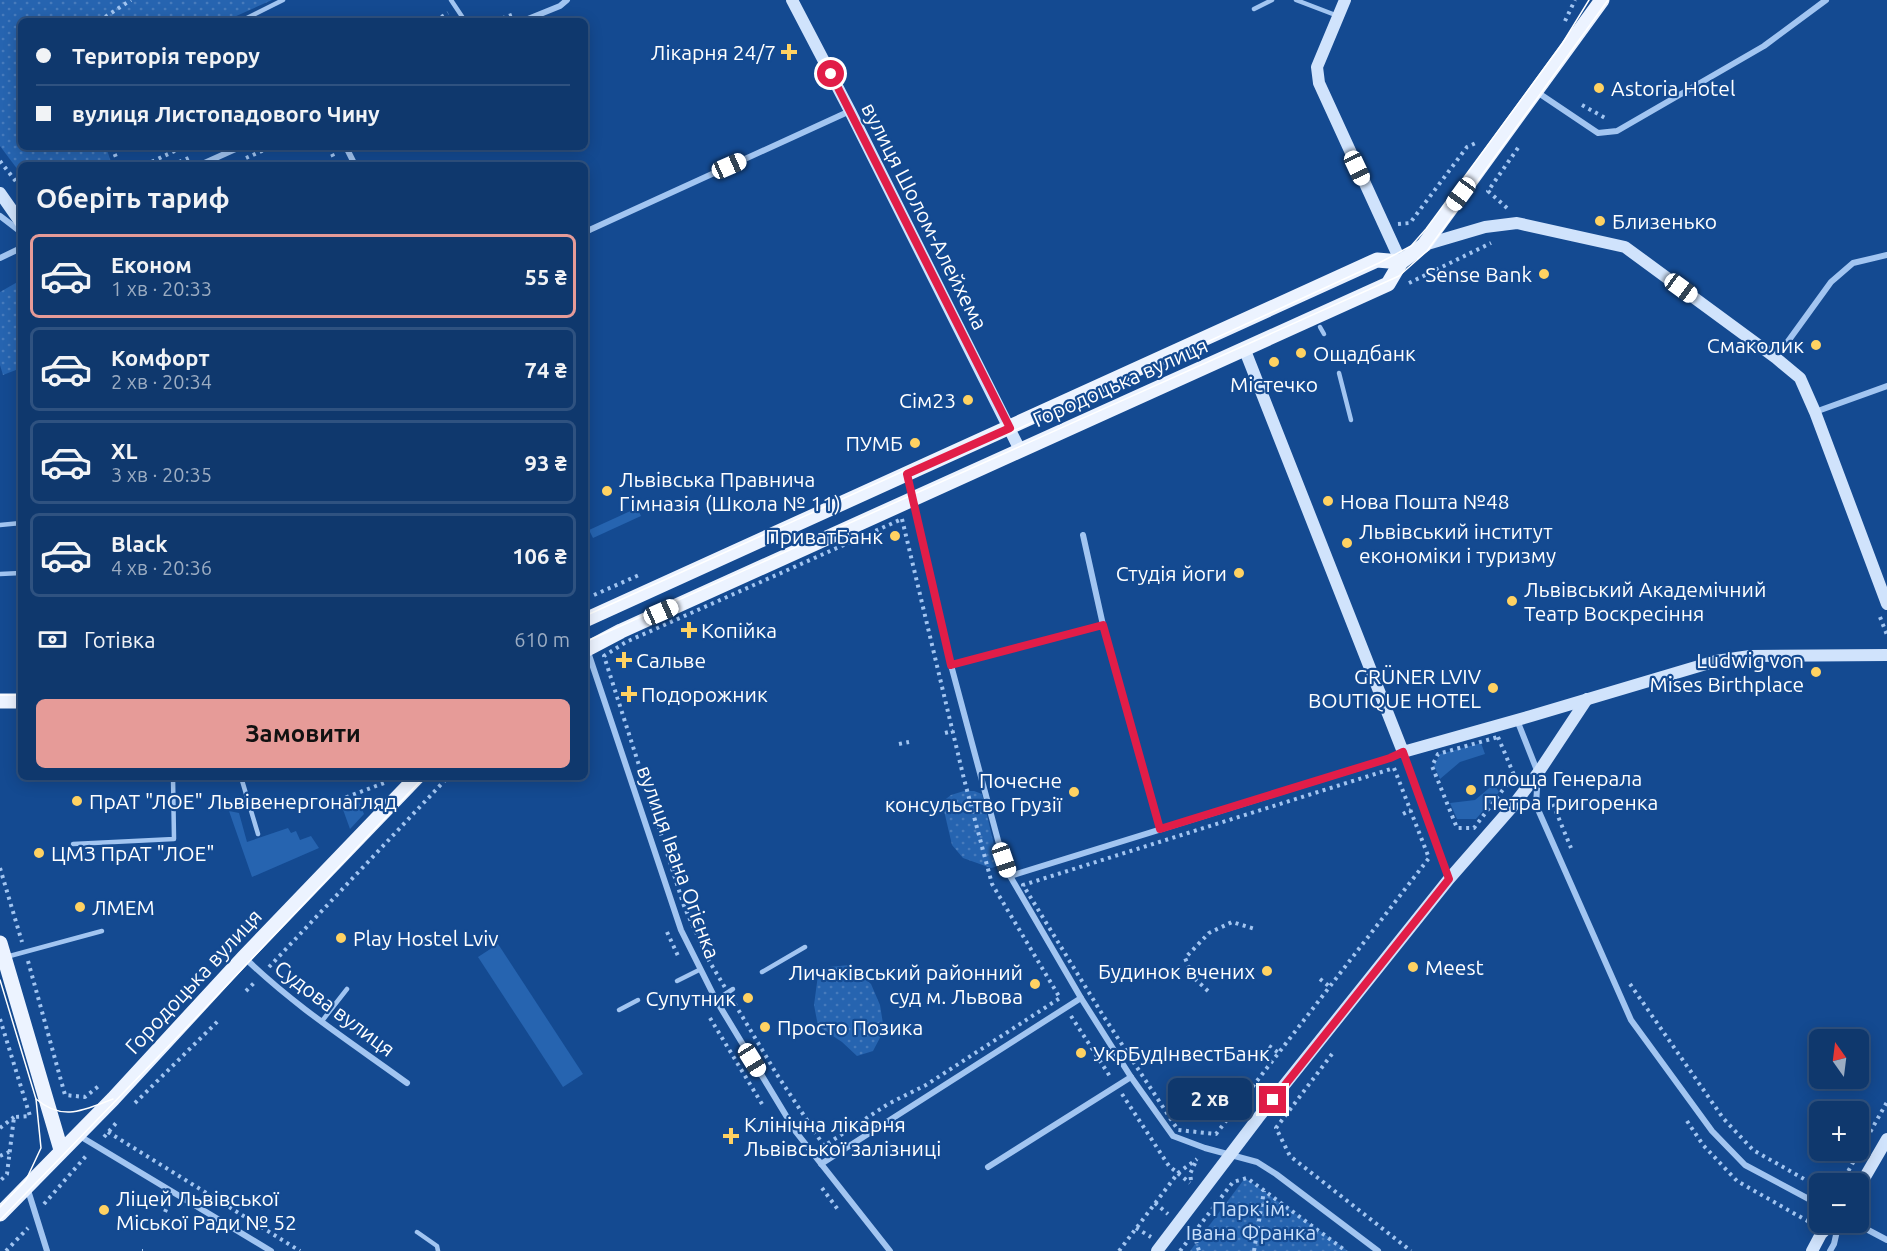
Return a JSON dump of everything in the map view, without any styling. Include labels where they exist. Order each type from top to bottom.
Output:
[{"type":"main road","name":"Городоцька вулиця","points":[[588,648],[1388,284],[1401,262],[1424,245],[1602,0]]},
{"type":"main road","name":"Городоцька вулиця","points":[[588,619],[1377,260],[1401,262]]},
{"type":"main road","points":[[1234,326],[1244,348]]},
{"type":"main road","points":[[0,701],[18,701]]},
{"type":"main road","name":"Городоцька вулиця","points":[[0,1214],[414,780]]},
{"type":"main road","points":[[2,950],[61,1150]]},
{"type":"street","points":[[530,18],[560,6],[567,0]]},
{"type":"street","name":"вулиця Шолом-Алейхема","points":[[792,0],[1020,450]]},
{"type":"street","points":[[1345,0],[1317,67],[1319,83],[1401,262]]},
{"type":"street","points":[[1536,92],[1598,133],[1617,131],[1764,46],[1826,0]]},
{"type":"street","points":[[588,231],[850,111]]},
{"type":"street","points":[[207,162],[233,150]]},
{"type":"street","points":[[0,193],[18,219]]},
{"type":"street","points":[[0,216],[18,230]]},
{"type":"street","points":[[1424,245],[1485,227],[1517,223],[1624,247],[1776,358],[1800,378],[1815,412],[1883,609]]},
{"type":"street","points":[[0,258],[18,249]]},
{"type":"street","points":[[1776,358],[1831,282],[1853,263],[1887,255]]},
{"type":"street","points":[[1244,348],[1403,752],[1449,879]]},
{"type":"street","points":[[1815,412],[1887,386]]},
{"type":"street","points":[[907,474],[951,665],[999,844],[1010,876],[1081,998],[1131,1077],[1173,1136],[1257,1162],[1378,1251]]},
{"type":"street","points":[[1083,535],[1103,625],[1160,829]]},
{"type":"street","points":[[951,665],[1103,625]]},
{"type":"street","name":"вулиця Івана Огієнка","points":[[588,655],[681,930],[699,970],[795,1132],[890,1251]]},
{"type":"street","points":[[1010,876],[1390,758],[1403,752],[1716,661],[1750,656],[1887,655]]},
{"type":"street","points":[[1157,1246],[1449,879],[1512,807],[1538,773],[1587,699]]},
{"type":"street","points":[[1516,720],[1538,773],[1536,805],[1631,1020],[1712,1131],[1745,1165],[1809,1199]]},
{"type":"street","name":"Судова вулиця","points":[[244,957],[262,975],[407,1083]]},
{"type":"street","points":[[821,1164],[1081,998]]},
{"type":"street","points":[[988,1167],[1131,1077]]},
{"type":"street","points":[[77,1135],[270,1251]]},
{"type":"street","points":[[1867,1173],[1887,1139]]},
{"type":"street","points":[[27,1186],[47,1251]]},
{"type":"street","points":[[1869,1230],[1887,1240]]},
{"type":"street","points":[[1812,1251],[1822,1233]]},
{"type":"street","points":[[1830,1251],[1836,1233]]},
{"type":"lane","points":[[247,18],[283,0]]},
{"type":"lane","points":[[451,0],[463,18]]},
{"type":"lane","points":[[1254,9],[1272,0]]},
{"type":"lane","points":[[1296,0],[1338,16]]},
{"type":"lane","points":[[1320,327],[1324,334]]},
{"type":"lane","points":[[1338,373],[1351,420]]},
{"type":"lane","points":[[0,525],[18,523]]},
{"type":"lane","points":[[0,574],[18,573]]},
{"type":"lane","points":[[73,844],[174,839],[173,780]]},
{"type":"lane","points":[[242,780],[258,834]]},
{"type":"lane","points":[[2,950],[25,952],[102,931]]},
{"type":"lane","points":[[762,972],[805,947]]},
{"type":"lane","points":[[676,981],[699,970]]},
{"type":"lane","points":[[322,1021],[347,989]]},
{"type":"lane","points":[[716,1000],[734,989]]},
{"type":"lane","points":[[619,1010],[638,1000]]},
{"type":"lane","points":[[417,1232],[437,1246],[438,1251]]},
{"type":"path","points":[[104,18],[131,0]]},
{"type":"path","points":[[1578,103],[1609,120]]},
{"type":"path","points":[[1395,225],[1410,223],[1467,147]]},
{"type":"path","points":[[151,162],[177,150]]},
{"type":"path","points":[[242,160],[264,150]]},
{"type":"path","points":[[0,161],[18,184]]},
{"type":"path","points":[[1400,288],[1495,241]]},
{"type":"path","points":[[1883,609],[1887,635]]},
{"type":"path","points":[[604,656],[684,906],[708,960],[824,1146]]},
{"type":"path","points":[[945,733],[953,731]]},
{"type":"path","points":[[1437,754],[1432,766],[1457,828],[1474,828],[1514,775],[1498,737]]},
{"type":"path","points":[[899,744],[909,742]]},
{"type":"path","points":[[1216,1134],[1429,858],[1394,768]]},
{"type":"path","points":[[269,968],[445,780]]},
{"type":"path","points":[[339,800],[384,783]]},
{"type":"path","points":[[1547,790],[1573,853]]},
{"type":"path","points":[[1402,814],[1411,810]]},
{"type":"path","points":[[0,868],[65,1095]]},
{"type":"path","points":[[1208,991],[1193,977],[1185,958],[1209,933],[1232,922],[1255,929]]},
{"type":"path","points":[[1320,979],[1330,987]]},
{"type":"path","points":[[246,991],[256,980]]},
{"type":"path","points":[[1630,983],[1723,1118],[1753,1150],[1809,1182]]},
{"type":"path","points":[[0,1019],[30,1116],[14,1117],[0,1128]]},
{"type":"path","points":[[134,1104],[218,1021]]},
{"type":"path","points":[[1269,1046],[1279,1053]]},
{"type":"path","points":[[1847,1173],[1887,1102]]},
{"type":"path","points":[[0,1181],[7,1174],[14,1117]]},
{"type":"path","points":[[104,1137],[120,1119]]},
{"type":"path","points":[[1276,1128],[1290,1156],[1411,1251]]},
{"type":"path","points":[[108,1132],[300,1251]]},
{"type":"path","points":[[0,1156],[10,1152]]},
{"type":"path","points":[[42,1206],[86,1156]]},
{"type":"path","points":[[1119,1251],[1178,1173],[1197,1159]]},
{"type":"path","points":[[1178,1173],[1192,1184]]},
{"type":"path","points":[[1180,1251],[1233,1182],[1247,1179],[1346,1251]]},
{"type":"path","points":[[1254,1251],[1264,1191]]},
{"type":"path","points":[[1155,1203],[1173,1218]]},
{"type":"path","points":[[165,1212],[168,1205]]},
{"type":"path","points":[[6,1251],[33,1222]]},
{"type":"path","points":[[1137,1228],[1157,1246]]},
{"type":"path","points":[[1194,1233],[1199,1251]]},
{"type":"green space","points":[[0,0],[272,0],[232,18],[18,18],[18,150],[107,150],[111,162],[18,162],[18,170],[0,146]]},
{"type":"green space","points":[[18,282],[18,369],[3,375],[0,365],[0,292]]},
{"type":"green space","points":[[637,508],[641,516],[593,538],[589,530]]},
{"type":"green space","points":[[1481,743],[1485,754],[1460,762],[1440,779],[1434,766],[1440,754]]},
{"type":"green space","points":[[1494,784],[1499,792],[1476,819],[1457,819],[1450,803],[1475,800]]},
{"type":"green space","points":[[964,791],[982,794],[999,866],[991,868],[963,858],[952,845],[942,802],[951,795]]},
{"type":"green space","points":[[357,797],[364,814],[350,829],[341,804]]},
{"type":"green space","points":[[229,811],[239,813],[247,842],[288,828],[291,833],[296,831],[300,840],[311,836],[319,848],[252,877]]},
{"type":"green space","points":[[498,944],[583,1074],[563,1087],[478,957]]},
{"type":"green space","points":[[850,965],[871,984],[880,1005],[884,1030],[873,1051],[857,1056],[842,1042],[818,1026],[814,1005],[818,975],[829,967]]},
{"type":"green space","name":"Парк ім. Івана Франка","points":[[1245,1178],[1348,1251],[1190,1251]]},
{"type":"tram line","points":[[588,615],[906,470],[1011,432],[1379,263],[1411,246],[1426,229],[1562,44],[1589,0]]},
{"type":"tram line","points":[[588,641],[1399,276],[1427,251],[1608,0]]},
{"type":"tram line","points":[[0,695],[18,695]]},
{"type":"tram line","points":[[0,1220],[421,780]]},
{"type":"tram line","points":[[0,980],[36,1099],[41,1148],[26,1180],[0,1207]]},
{"type":"tram line","points":[[36,1099],[46,1106],[65,1112],[83,1110],[113,1099]]},
{"type":"place","name":"Лікарня 24/7","points":[[789,52]]},
{"type":"place","name":"Astoria Hotel","points":[[1599,88]]},
{"type":"place","name":"Близенько","points":[[1600,221]]},
{"type":"place","name":"Sense Bank","points":[[1544,274]]},
{"type":"place","name":"Смаколик","points":[[1816,345]]},
{"type":"place","name":"Ощадбанк","points":[[1301,353]]},
{"type":"place","name":"Містечко","points":[[1274,362]]},
{"type":"place","name":"Сім23","points":[[968,400]]},
{"type":"place","name":"ПУМБ","points":[[915,443]]},
{"type":"place","name":"Львівська Правнича Гімназія (Школа № 11)","points":[[607,491]]},
{"type":"place","name":"Нова Пошта №48","points":[[1328,501]]},
{"type":"place","name":"ПриватБанк","points":[[895,536]]},
{"type":"place","name":"Львівський інститут економіки і туризму","points":[[1347,543]]},
{"type":"place","name":"Студія йоги","points":[[1239,573]]},
{"type":"place","name":"Львівський Академічний Театр Воскресіння","points":[[1512,601]]},
{"type":"place","name":"Копійка","points":[[689,630]]},
{"type":"place","name":"Сальве","points":[[624,660]]},
{"type":"place","name":"Ludwig von Mises Birthplace","points":[[1816,672]]},
{"type":"place","name":"GRÜNER LVIV BOUTIQUE HOTEL","points":[[1493,688]]},
{"type":"place","name":"Подорожник","points":[[629,694]]},
{"type":"place","name":"площа Генерала Петра Григоренка","points":[[1471,790]]},
{"type":"place","name":"Почесне консульство Грузії","points":[[1074,792]]},
{"type":"place","name":"ПрАТ \"ЛОЕ\" Львівенергонагляд","points":[[77,801]]},
{"type":"place","name":"ЦМЗ ПрАТ \"ЛОЕ\"","points":[[39,853]]},
{"type":"place","name":"ЛМЕМ","points":[[80,907]]},
{"type":"place","name":"Play Hostel Lviv","points":[[341,938]]},
{"type":"place","name":"Meest","points":[[1413,967]]},
{"type":"place","name":"Будинок вчених","points":[[1267,971]]},
{"type":"place","name":"Личаківський районний суд м. Львова","points":[[1035,984]]},
{"type":"place","name":"Супутник","points":[[748,998]]},
{"type":"place","name":"Просто Позика","points":[[765,1027]]},
{"type":"place","name":"УкрБудІнвестБанк","points":[[1081,1053]]},
{"type":"place","name":"Клінічна лікарня Львівської залізниці","points":[[731,1136]]},
{"type":"place","name":"Ліцей Львівської Міської Ради № 52","points":[[104,1210]]},
{"type":"route","points":[[831,74],[1010,428],[907,474],[914,513],[951,665],[1103,625],[1160,829],[1403,752],[1449,879],[1273,1100]]}]
